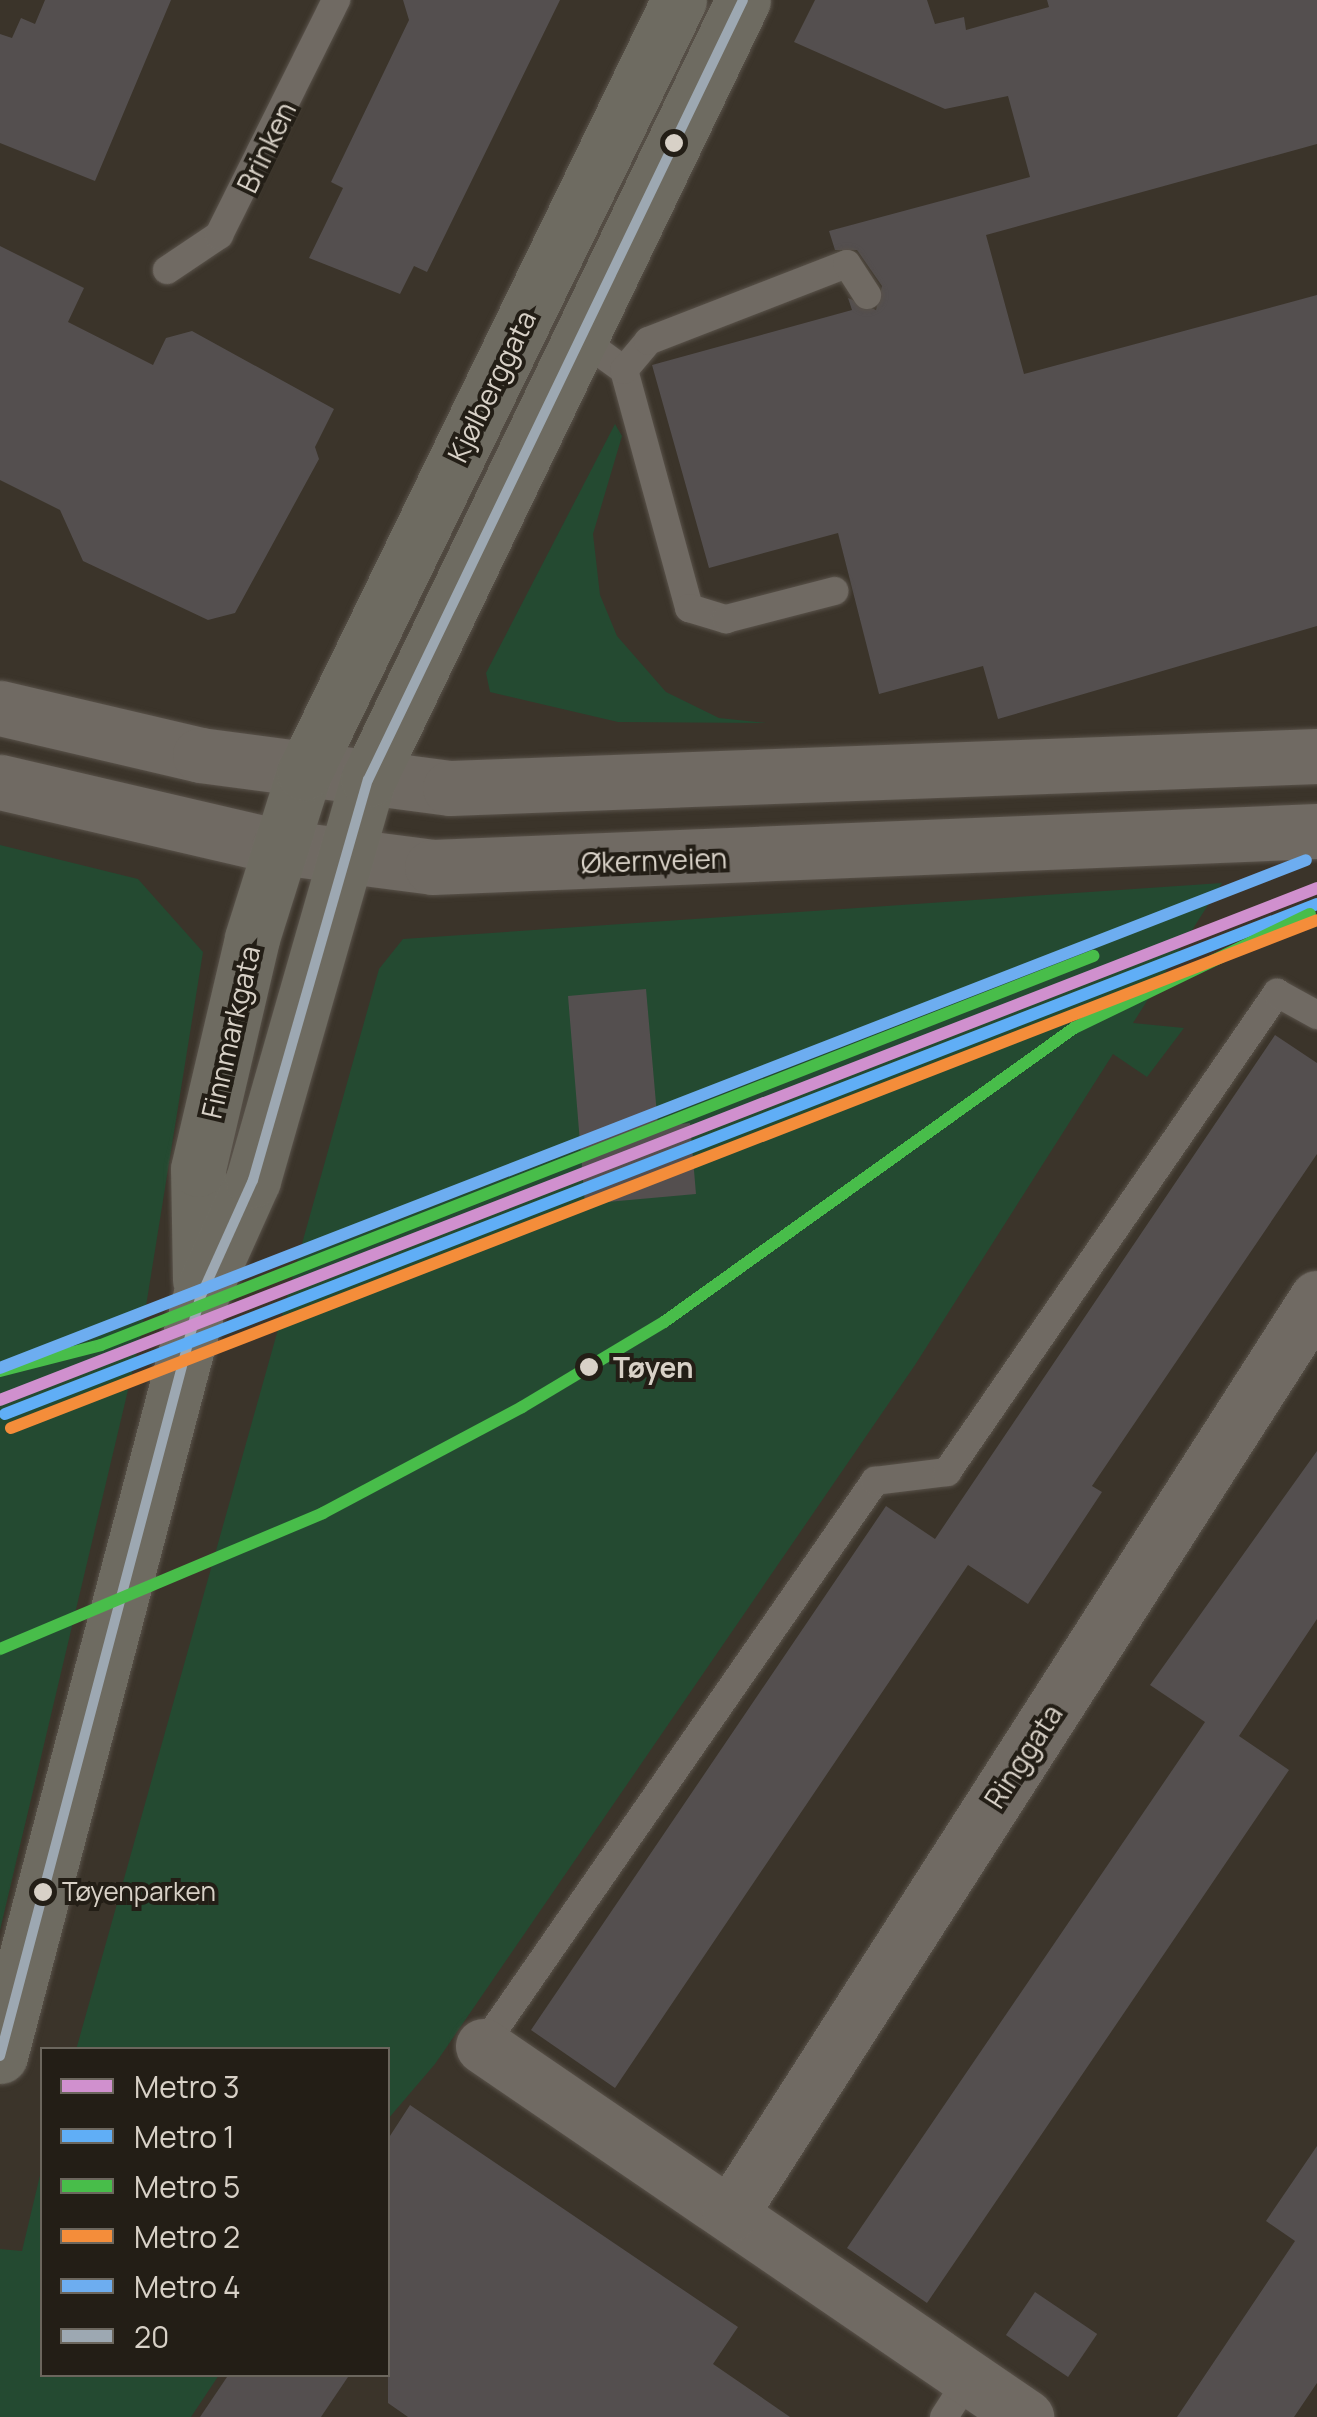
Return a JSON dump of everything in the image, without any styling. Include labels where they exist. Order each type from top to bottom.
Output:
[{"type":"main road","name":"Kjølberggata","points":[[304,772],[679,0]]},
{"type":"main road","name":"Kjølberggata","points":[[368,780],[577,336],[743,0]]},
{"type":"main road","points":[[0,708],[304,772],[368,780],[532,787],[1317,756]]},
{"type":"main road","name":"Finnmarkgata","points":[[200,1298],[198,1168],[279,847],[304,772]]},
{"type":"main road","name":"Finnmarkgata","points":[[0,2056],[200,1298],[253,1180],[368,780]]},
{"type":"main road","name":"Økernveien","points":[[0,782],[344,860],[526,864],[1317,831]]},
{"type":"main road","name":"Ringgata","points":[[730,2214],[1317,1298]]},
{"type":"main road","points":[[483,2046],[730,2214],[956,2398],[1026,2417]]},
{"type":"lane","name":"Brinken","points":[[168,270],[219,235],[336,0]]},
{"type":"lane","points":[[624,370],[648,340],[847,264],[868,295]]},
{"type":"lane","points":[[577,336],[624,370],[689,608],[726,619],[834,592]]},
{"type":"lane","points":[[483,2046],[875,1481],[947,1472],[1278,993],[1317,1015]]},
{"type":"green space","points":[[615,424],[622,436],[593,534],[600,595],[617,636],[666,692],[719,718],[766,723],[618,722],[490,692],[486,673]]},
{"type":"green space","name":"Tøyenparken","points":[[0,845],[138,879],[203,952],[142,1331],[0,1930]]},
{"type":"green space","points":[[1222,883],[1133,1023],[1184,1028],[1147,1077],[1113,1054],[915,1365],[435,2064],[390,2117],[390,2047],[77,2047],[379,969],[403,939]]},
{"type":"green space","points":[[40,2175],[40,2377],[218,2377],[191,2417],[0,2417],[0,2249],[22,2251]]},
{"type":"building","points":[[45,0],[171,0],[95,181],[0,143],[0,34],[12,38],[21,18],[35,24]]},
{"type":"building","points":[[403,0],[560,0],[427,272],[414,266],[400,294],[309,258],[343,188],[331,182],[409,20]]},
{"type":"building","points":[[815,0],[927,0],[935,24],[964,17],[966,30],[1049,7],[1047,0],[1317,0],[1317,144],[986,235],[1024,374],[1317,295],[1317,626],[998,719],[983,666],[879,694],[838,533],[709,568],[652,365],[852,310],[848,298],[876,310],[882,286],[857,250],[835,250],[829,231],[1030,177],[1008,96],[945,109],[794,42]]},
{"type":"building","points":[[0,246],[84,288],[68,322],[153,365],[166,338],[192,331],[334,409],[315,447],[319,459],[235,613],[208,620],[83,561],[60,510],[0,480]]},
{"type":"building","points":[[646,989],[658,1126],[690,1123],[696,1194],[585,1204],[568,996]]},
{"type":"building","points":[[1275,1035],[1317,1063],[1317,1154],[1092,1486],[1102,1492],[1028,1604],[968,1565],[615,2088],[531,2030],[886,1506],[935,1539]]},
{"type":"building","points":[[1317,1451],[1317,1619],[1239,1736],[1289,1770],[927,2303],[847,2248],[1205,1722],[1150,1685]]},
{"type":"building","points":[[410,2105],[738,2327],[713,2364],[790,2417],[408,2417],[388,2403],[390,2136]]},
{"type":"building","points":[[1317,2146],[1317,2383],[1294,2417],[1177,2417],[1295,2241],[1266,2221]]},
{"type":"building","points":[[1035,2292],[1097,2334],[1068,2377],[1006,2335]]},
{"type":"building","points":[[227,2377],[348,2377],[321,2417],[200,2417]]},
{"type":"metro line","name":"4","points":[[0,1368],[1306,860]]},
{"type":"metro line","name":"3","points":[[0,1400],[1317,888]]},
{"type":"metro line","name":"1","points":[[5,1414],[1317,904]]},
{"type":"metro line","name":"5","points":[[0,1649],[323,1513],[522,1407],[664,1322],[1074,1028],[1310,914]]},
{"type":"metro line","name":"2","points":[[11,1428],[1317,920]]},
{"type":"metro line","name":"5","points":[[0,1371],[101,1345],[1093,956]]},
{"type":"transit line","name":"20","points":[[0,2056],[200,1298],[253,1180],[368,780],[743,0]]},
{"type":"place","name":"Tøyen","points":[[589,1367]]},
{"type":"place","name":"Tøyenparken","points":[[43,1892]]}]
